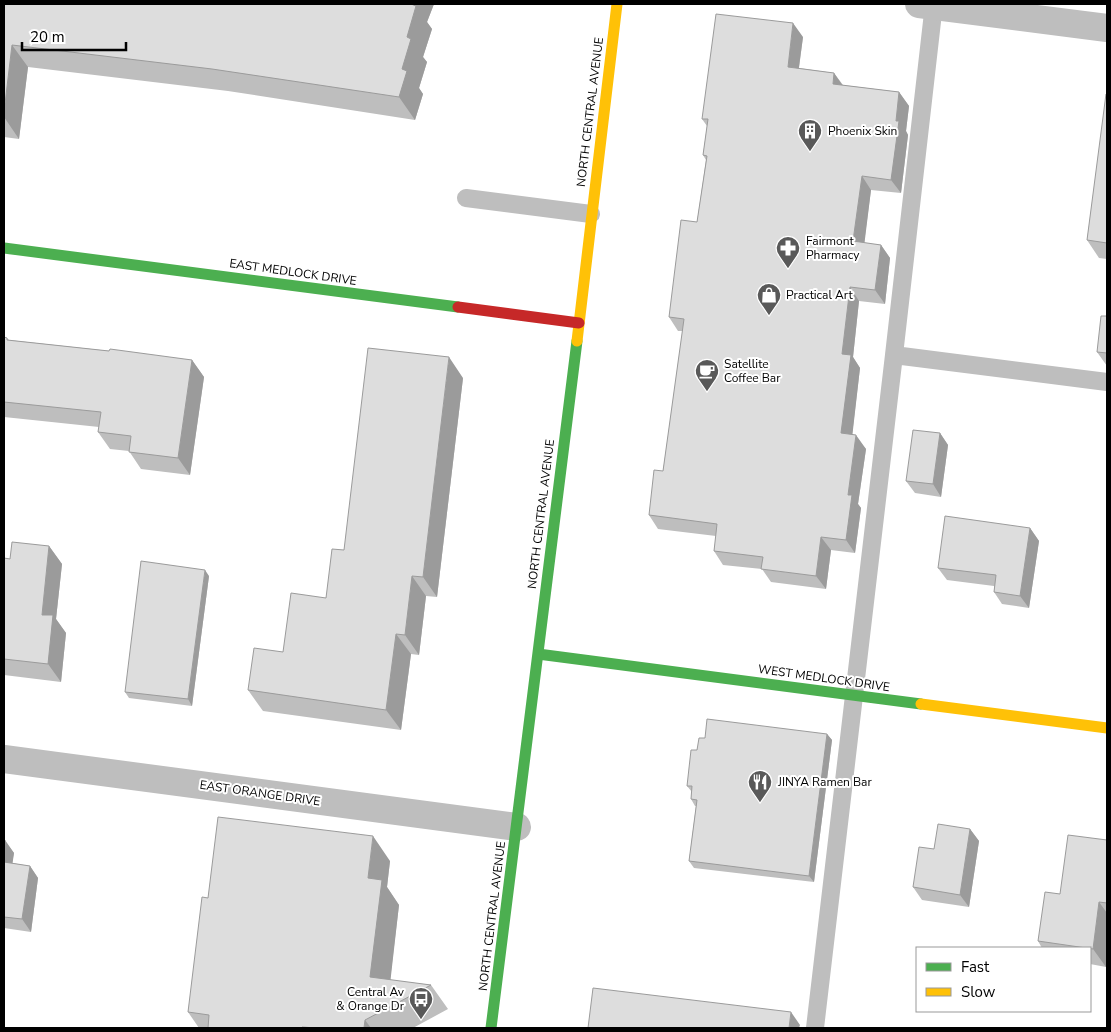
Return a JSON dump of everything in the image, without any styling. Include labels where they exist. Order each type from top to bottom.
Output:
[{"type":"street","name":"NORTH CENTRAL AVENUE","points":[[491,1028],[617,4]]},
{"type":"street","points":[[929,4],[1107,28]]},
{"type":"street","name":"EAST MEDLOCK DRIVE","points":[[4,248],[579,323]]},
{"type":"street","name":"WEST MEDLOCK DRIVE","points":[[538,654],[1107,728]]},
{"type":"street","name":"EAST ORANGE DRIVE","points":[[4,759],[517,827]]},
{"type":"lane","points":[[815,1028],[894,355],[929,4]]},
{"type":"lane","points":[[466,198],[591,214]]},
{"type":"lane","points":[[894,355],[1107,382]]},
{"type":"building","points":[[4,4],[411,4],[416,6],[407,37],[411,39],[402,69],[407,71],[399,97],[212,69],[12,45],[4,112]]},
{"type":"building","points":[[716,14],[793,23],[788,67],[834,73],[833,84],[899,92],[896,121],[899,121],[891,180],[862,176],[853,241],[881,245],[875,290],[850,287],[842,354],[851,355],[841,433],[856,435],[848,495],[852,495],[846,540],[821,537],[816,576],[761,569],[763,557],[714,551],[717,524],[649,515],[654,470],[663,471],[684,319],[669,317],[681,220],[697,222],[707,156],[703,155],[708,119],[702,119]]},
{"type":"building","points":[[1107,95],[1107,243],[1087,240]]},
{"type":"building","points":[[1101,316],[1107,316],[1107,353],[1097,352]]},
{"type":"building","points":[[4,337],[7,340],[109,351],[110,349],[192,360],[178,458],[129,452],[131,436],[98,432],[101,412],[4,402]]},
{"type":"building","points":[[368,348],[449,357],[423,577],[412,576],[405,635],[396,634],[386,710],[248,690],[254,648],[283,652],[291,593],[326,598],[332,549],[344,550]]},
{"type":"building","points":[[913,430],[940,433],[933,484],[906,481]]},
{"type":"building","points":[[945,516],[1030,528],[1020,596],[994,592],[996,575],[938,568]]},
{"type":"building","points":[[12,542],[49,546],[42,615],[53,615],[48,664],[4,659],[4,558],[10,559]]},
{"type":"building","points":[[141,561],[205,570],[188,699],[125,692]]},
{"type":"building","name":"JINYA Ramen Bar","points":[[707,719],[827,734],[809,876],[689,861],[697,800],[691,799],[692,786],[687,786],[691,750],[697,750],[699,738],[705,738]]},
{"type":"building","points":[[218,817],[373,836],[368,878],[382,880],[370,977],[431,985],[365,1020],[364,1028],[208,1028],[209,1015],[188,1012],[202,897],[208,898]]},
{"type":"building","points":[[938,824],[970,829],[960,895],[913,887],[919,847],[934,849]]},
{"type":"building","points":[[1068,835],[1107,840],[1107,903],[1099,902],[1093,949],[1091,947],[1038,941],[1045,892],[1060,894]]},
{"type":"building","points":[[4,862],[30,866],[22,919],[4,917]]},
{"type":"building","points":[[593,988],[791,1012],[789,1028],[588,1028]]},
{"type":"traffic: fast","points":[[4,248],[458,307]]},
{"type":"traffic: fast","points":[[491,1028],[577,341]]},
{"type":"traffic: fast","points":[[538,654],[921,704]]},
{"type":"traffic: slow","points":[[577,341],[617,4]]},
{"type":"traffic: slow","points":[[921,704],[1107,728]]},
{"type":"traffic: jam","points":[[458,307],[579,323]]},
{"type":"place","name":"Phoenix Skin","points":[[810,152]]},
{"type":"place","name":"Fairmont Pharmacy","points":[[788,269]]},
{"type":"place","name":"Practical Art","points":[[769,316]]},
{"type":"place","name":"Satellite Coffee Bar","points":[[707,392]]},
{"type":"place","name":"JINYA Ramen Bar","points":[[760,803]]},
{"type":"place","name":"Central Av & Orange Dr","points":[[421,1020]]}]
